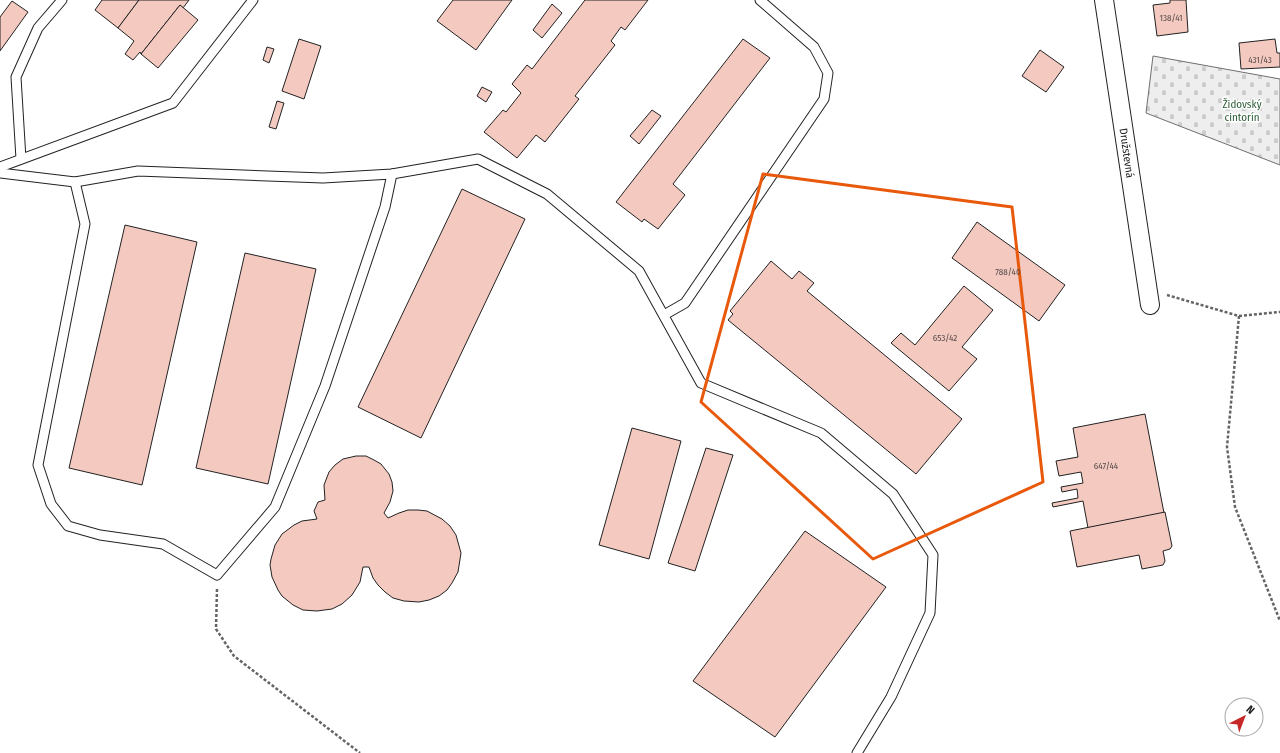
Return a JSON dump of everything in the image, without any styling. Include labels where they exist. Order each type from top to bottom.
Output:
[{"type":"street","name":"Družstevná","points":[[1104,0],[1148,297]]},
{"type":"lane","points":[[21,160],[16,77],[38,28],[62,0]]},
{"type":"lane","points":[[0,167],[173,103],[253,0]]},
{"type":"lane","points":[[664,315],[685,303],[824,99],[828,73],[814,47],[760,0]]},
{"type":"lane","points":[[0,173],[75,182],[138,171],[323,178],[392,174],[478,160],[547,194],[639,271],[700,383],[821,433],[894,494],[933,555],[930,613],[891,697],[857,753]]},
{"type":"lane","points":[[75,182],[85,224],[38,465],[51,504],[68,526],[100,535],[163,544],[217,575],[275,507],[325,386],[385,207],[392,174]]},
{"type":"path","points":[[1148,297],[1239,316],[1280,312]]},
{"type":"path","points":[[1239,316],[1227,447],[1234,507],[1280,621]]},
{"type":"path","points":[[217,575],[216,629],[234,656],[360,753]]},
{"type":"highlighted area","points":[[763,174],[1012,207],[1043,482],[873,559],[701,402]]},
{"type":"green space","name":"Židovský cintorín","points":[[1153,56],[1280,79],[1280,165],[1146,113]]},
{"type":"building","points":[[102,0],[139,0],[118,28],[95,10]]},
{"type":"building","points":[[139,0],[189,0],[183,8],[180,5],[141,54],[140,52],[133,60],[125,54],[134,41],[118,28]]},
{"type":"building","points":[[453,0],[512,0],[476,50],[437,21]]},
{"type":"building","points":[[585,0],[648,0],[625,30],[621,27],[611,41],[615,45],[575,96],[579,99],[545,142],[536,135],[517,158],[484,132],[503,110],[506,112],[521,93],[512,84],[527,65],[532,69]]},
{"type":"building","points":[[1170,0],[1186,0],[1188,32],[1157,36],[1153,5],[1170,3]]},
{"type":"building","points":[[12,1],[28,12],[0,51],[0,17]]},
{"type":"building","points":[[552,4],[562,13],[542,38],[533,30]]},
{"type":"building","points":[[180,5],[198,20],[158,68],[141,54]]},
{"type":"building","points":[[299,39],[321,46],[304,99],[282,91]]},
{"type":"building","points":[[743,39],[770,58],[673,184],[685,195],[658,229],[644,219],[642,222],[616,202]]},
{"type":"building","points":[[1275,39],[1277,53],[1280,53],[1280,67],[1241,69],[1239,43]]},
{"type":"building","points":[[267,47],[274,49],[269,63],[263,60]]},
{"type":"building","points":[[1040,50],[1064,67],[1046,92],[1022,76]]},
{"type":"building","points":[[482,87],[492,92],[486,102],[477,96]]},
{"type":"building","points":[[277,101],[284,103],[276,129],[269,127]]},
{"type":"building","points":[[652,110],[661,116],[639,144],[630,136]]},
{"type":"building","points":[[462,189],[525,219],[421,438],[358,407]]},
{"type":"building","points":[[977,222],[1065,285],[1039,321],[952,258]]},
{"type":"building","points":[[125,225],[197,242],[142,485],[69,468]]},
{"type":"building","points":[[245,253],[316,269],[268,484],[196,468]]},
{"type":"building","points":[[771,261],[792,279],[799,271],[814,283],[807,291],[962,419],[916,474],[728,320],[733,314],[730,311]]},
{"type":"building","points":[[964,286],[993,310],[962,347],[977,359],[949,391],[891,343],[901,333],[915,345]]},
{"type":"building","points":[[1145,414],[1164,513],[1088,528],[1083,501],[1053,507],[1052,503],[1078,498],[1077,489],[1062,492],[1061,487],[1083,483],[1081,472],[1059,476],[1056,461],[1078,457],[1073,428]]},
{"type":"building","points":[[632,428],[681,441],[649,559],[599,545]]},
{"type":"building","points":[[706,448],[733,455],[695,571],[668,563]]},
{"type":"building","points":[[356,456],[366,456],[374,460],[381,464],[389,474],[393,491],[390,502],[384,513],[388,518],[408,510],[427,511],[442,519],[450,526],[456,535],[461,553],[458,572],[447,590],[439,596],[419,602],[404,601],[393,598],[378,585],[373,578],[369,567],[363,567],[360,582],[352,595],[342,604],[332,609],[317,611],[303,610],[293,605],[282,596],[272,577],[270,565],[275,545],[282,534],[294,525],[302,521],[317,519],[314,511],[318,502],[325,500],[324,485],[329,472],[343,459]]},
{"type":"building","points":[[1165,512],[1172,546],[1170,549],[1163,551],[1165,561],[1163,565],[1142,569],[1139,555],[1077,567],[1070,531]]},
{"type":"building","points":[[805,531],[886,587],[775,737],[693,681]]}]
